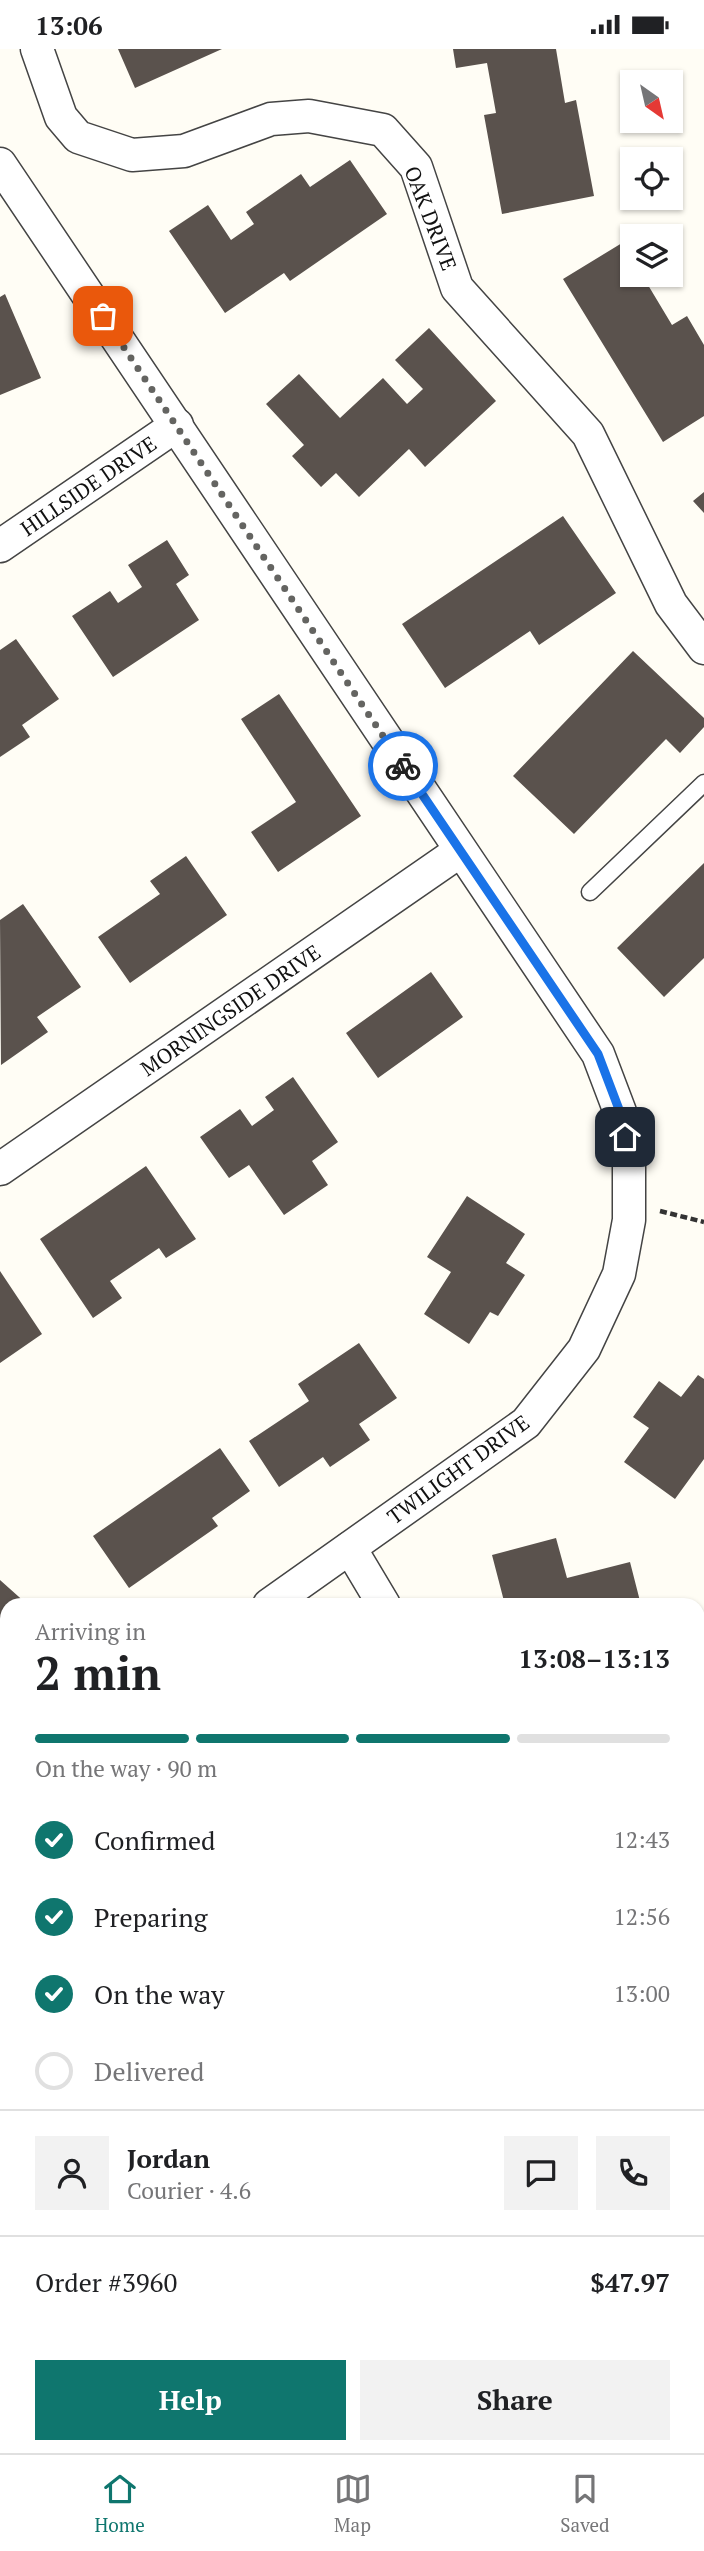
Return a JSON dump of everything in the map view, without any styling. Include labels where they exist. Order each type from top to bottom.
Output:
[{"type":"street","name":"OAK DRIVE","points":[[37,49],[61,117],[78,137],[132,155],[184,151],[271,120],[309,116],[383,130],[416,167],[457,288],[588,434],[671,604],[704,648]]},
{"type":"street","name":"TWILIGHT DRIVE","points":[[0,164],[598,1054],[620,1112],[629,1162],[629,1220],[619,1274],[584,1349],[526,1423],[279,1598]]},
{"type":"street","name":"HILLSIDE DRIVE","points":[[0,546],[177,425]]},
{"type":"street","name":"MORNINGSIDE DRIVE","points":[[0,1169],[460,851]]},
{"type":"street","points":[[349,1548],[380,1598]]},
{"type":"lane","points":[[590,892],[704,783]]},
{"type":"path","points":[[650,1208],[704,1222]]},
{"type":"building","points":[[118,49],[222,49],[135,88]]},
{"type":"building","points":[[453,49],[556,49],[565,103],[576,100],[594,196],[502,214],[484,115],[496,113],[487,63],[456,68]]},
{"type":"building","points":[[350,160],[387,214],[290,281],[284,273],[225,313],[169,231],[208,205],[231,240],[254,224],[246,212],[301,174],[310,187]]},
{"type":"building","points":[[620,244],[620,287],[649,287],[672,325],[687,316],[704,345],[704,416],[663,442],[563,279]]},
{"type":"building","points":[[5,294],[41,378],[0,395],[0,297]]},
{"type":"building","points":[[429,328],[496,401],[425,467],[409,449],[359,497],[336,473],[321,487],[292,456],[304,445],[266,404],[299,374],[340,418],[383,378],[407,404],[423,389],[395,360]]},
{"type":"building","points":[[704,492],[704,513],[693,501]]},
{"type":"building","points":[[563,516],[616,593],[539,645],[530,631],[445,688],[402,624]]},
{"type":"building","points":[[167,540],[189,575],[176,584],[199,620],[113,677],[72,616],[110,591],[118,603],[142,587],[128,565]]},
{"type":"building","points":[[16,639],[59,699],[22,725],[30,737],[0,757],[0,650]]},
{"type":"building","points":[[633,651],[704,718],[704,727],[680,753],[666,739],[574,834],[513,776]]},
{"type":"building","points":[[279,694],[361,816],[278,872],[251,832],[296,802],[241,719]]},
{"type":"building","points":[[186,856],[227,915],[130,983],[98,937],[160,894],[150,881]]},
{"type":"building","points":[[704,863],[704,958],[664,997],[617,948]]},
{"type":"building","points":[[23,904],[81,987],[37,1017],[48,1032],[1,1065],[0,920]]},
{"type":"building","points":[[431,972],[463,1017],[378,1078],[346,1033]]},
{"type":"building","points":[[293,1077],[338,1142],[312,1161],[328,1185],[284,1215],[249,1165],[229,1178],[200,1137],[240,1109],[252,1126],[274,1110],[265,1097]]},
{"type":"building","points":[[146,1166],[196,1239],[166,1258],[159,1248],[110,1281],[122,1298],[93,1318],[40,1239]]},
{"type":"building","points":[[467,1196],[525,1234],[506,1263],[525,1275],[498,1316],[490,1312],[469,1344],[424,1314],[451,1272],[427,1257]]},
{"type":"building","points":[[0,1271],[42,1334],[0,1363]]},
{"type":"building","points":[[359,1343],[397,1398],[359,1424],[370,1440],[330,1467],[323,1457],[279,1487],[249,1441],[309,1401],[298,1384]]},
{"type":"building","points":[[698,1375],[704,1379],[704,1459],[675,1499],[624,1462],[649,1428],[633,1417],[659,1381],[681,1397]]},
{"type":"building","points":[[220,1448],[250,1491],[212,1518],[218,1526],[129,1588],[93,1536]]},
{"type":"building","points":[[556,1538],[567,1578],[630,1562],[639,1598],[503,1598],[492,1555]]},
{"type":"building","points":[[0,1580],[20,1598],[0,1598]]},
{"type":"way so far","points":[[103,316],[403,766]]},
{"type":"route","points":[[403,766],[598,1054],[620,1112],[625,1137]]}]
